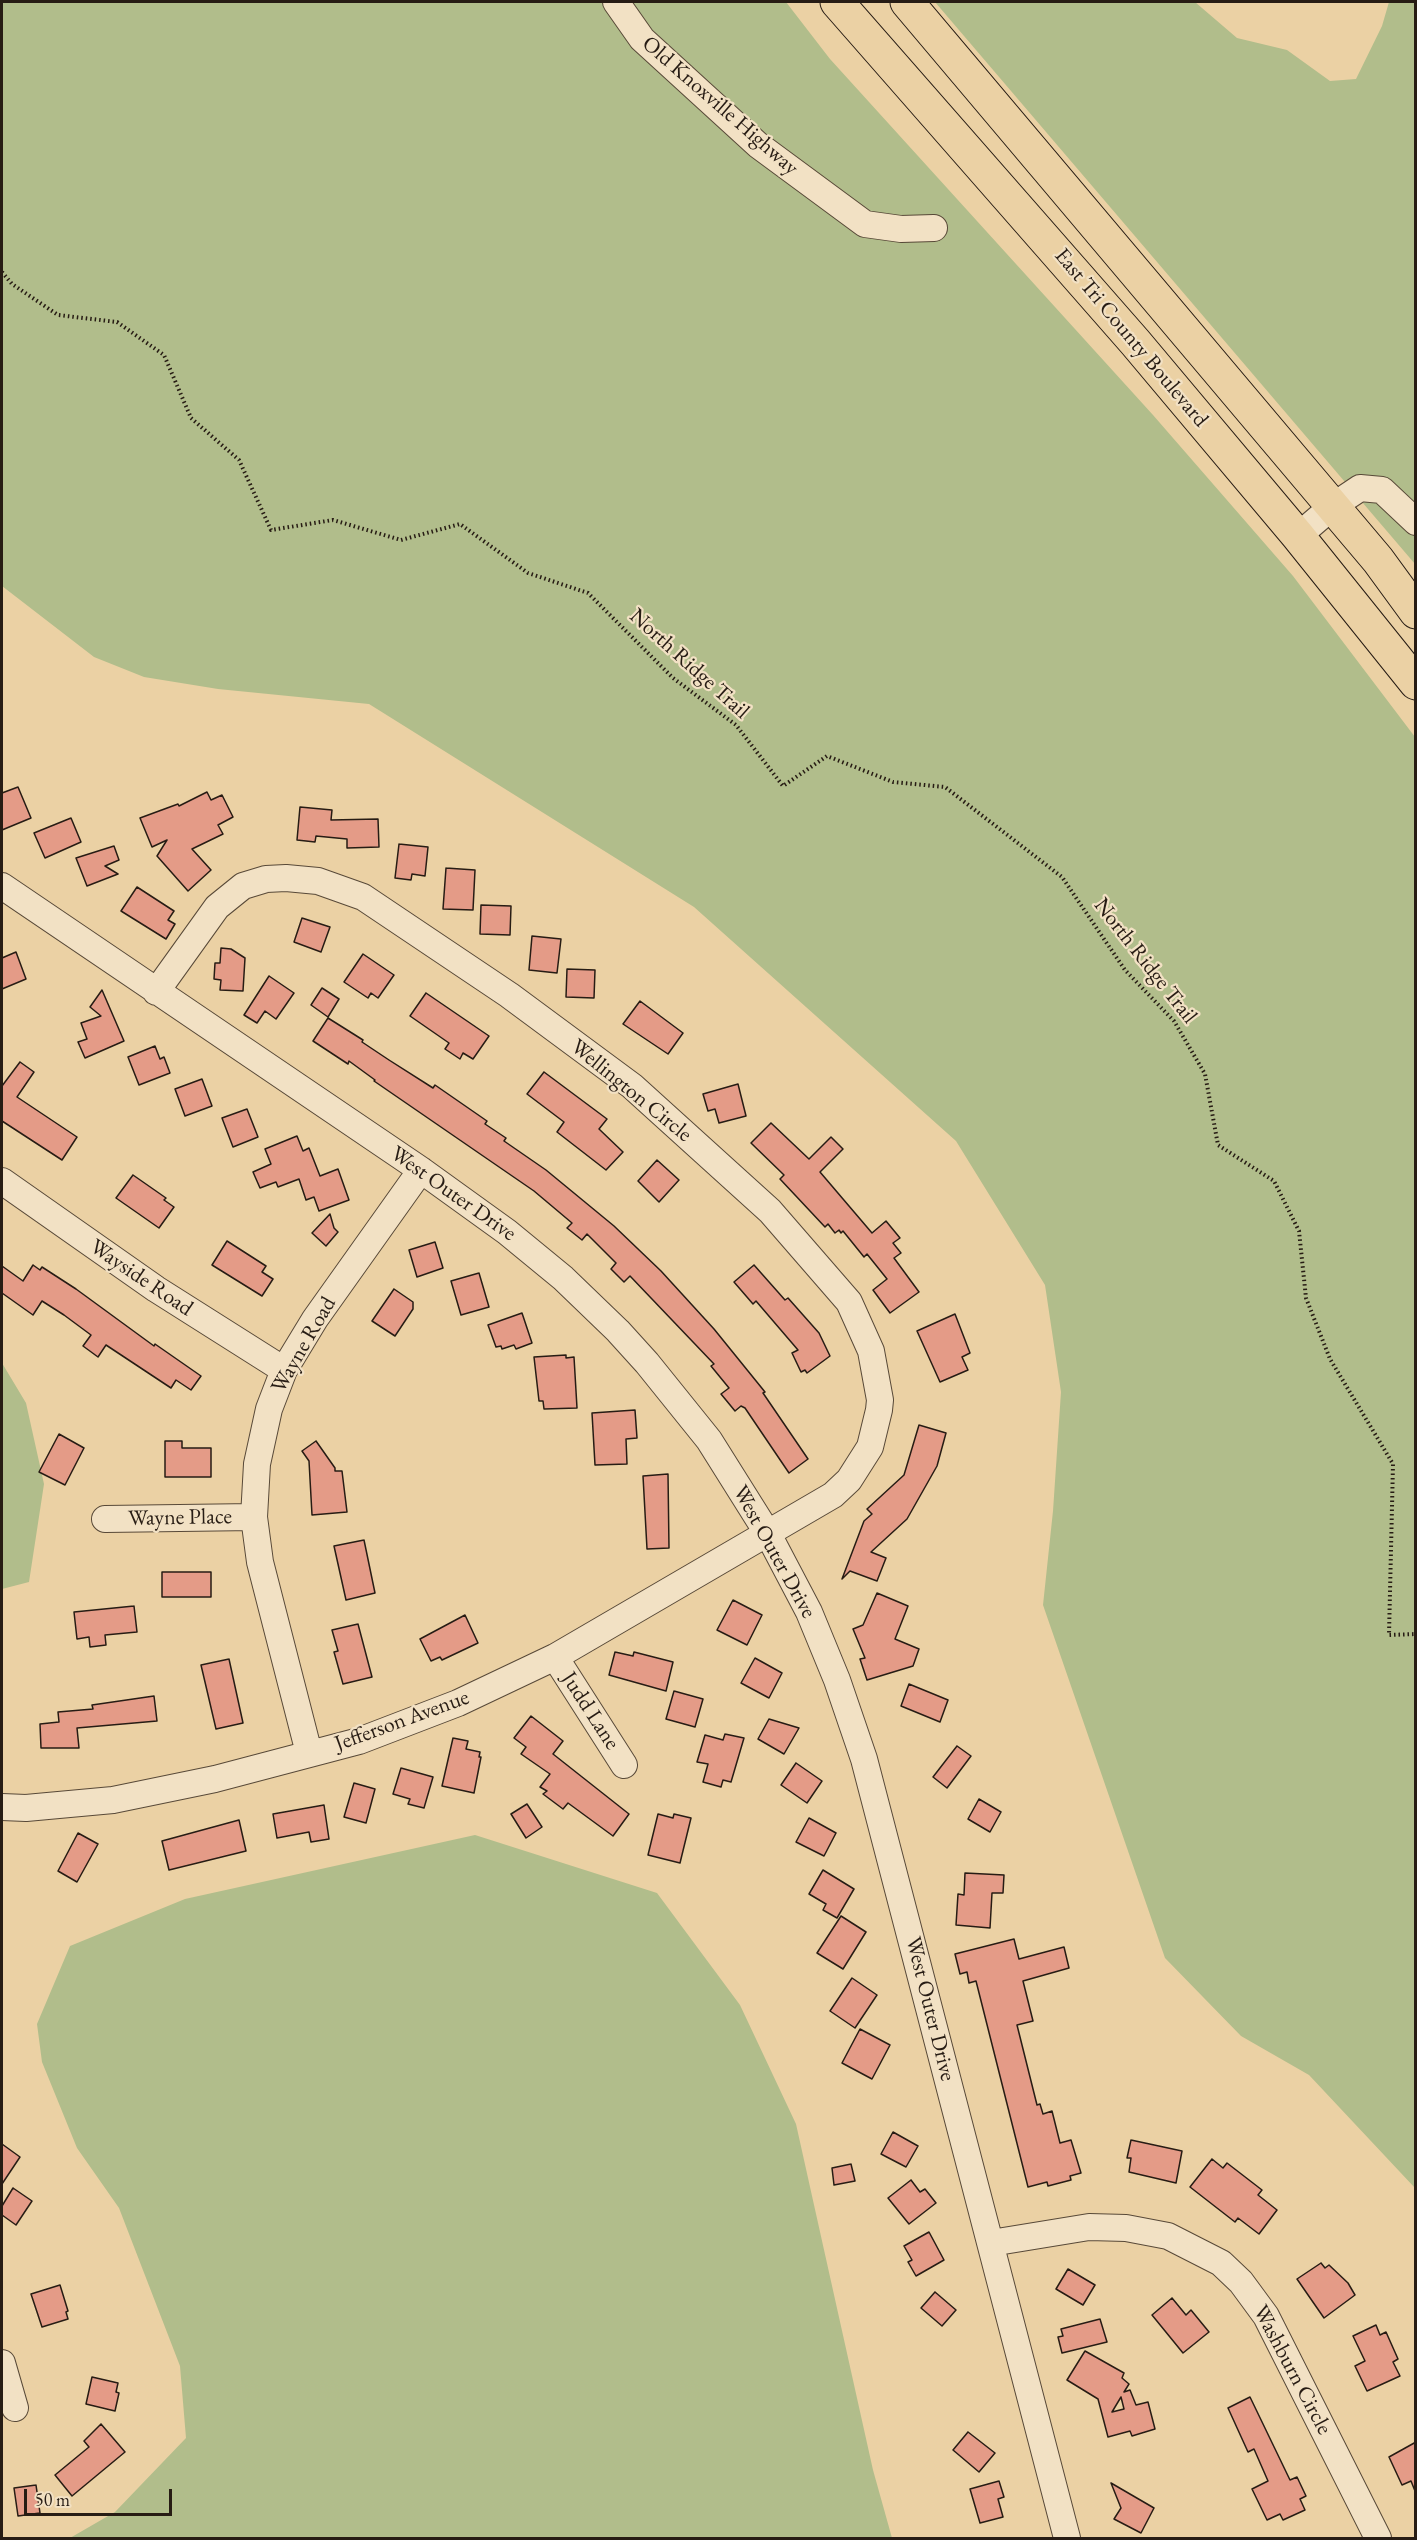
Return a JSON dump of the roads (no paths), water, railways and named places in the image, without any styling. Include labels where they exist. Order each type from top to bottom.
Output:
[{"type":"highway","name":"East Tri County Boulevard","points":[[837,2],[1033,222],[1298,536],[1416,683]]},
{"type":"highway","name":"East Tri County Boulevard","points":[[907,2],[1333,506],[1378,560],[1416,612]]},
{"type":"street","name":"Old Knoxville Highway","points":[[616,2],[642,39],[758,145],[865,224],[901,230],[934,228]]},
{"type":"street","points":[[1298,536],[1333,506],[1360,488],[1383,489],[1416,522]]},
{"type":"street","name":"Wellington Circle","points":[[156,992],[217,908],[236,890],[266,879],[318,881],[363,897],[428,940],[519,1002],[654,1105],[770,1211],[827,1274],[849,1302],[871,1351],[880,1400],[870,1447],[862,1462],[833,1495],[768,1534]]},
{"type":"street","name":"West Outer Drive","points":[[2,886],[421,1170],[515,1238],[563,1278],[618,1331],[709,1440],[768,1534],[809,1612],[837,1680],[864,1760],[1067,2538]]},
{"type":"street","name":"Wayne Road","points":[[309,1753],[261,1562],[254,1517],[257,1464],[269,1408],[284,1370],[315,1319],[421,1170]]},
{"type":"street","name":"Wayside Road","points":[[2,1181],[156,1289],[284,1370]]},
{"type":"street","name":"Wayne Place","points":[[105,1519],[254,1517]]},
{"type":"street","name":"Jefferson Avenue","points":[[2,1807],[26,1808],[113,1800],[215,1779],[358,1741],[424,1718],[555,1657],[768,1534]]},
{"type":"street","name":"Judd Lane","points":[[555,1657],[624,1765]]},
{"type":"street","name":"Washburn Circle","points":[[991,2243],[1089,2227],[1126,2228],[1168,2236],[1221,2263],[1241,2282],[1266,2316],[1378,2538]]},
{"type":"street","points":[[2,2363],[15,2408]]}]
